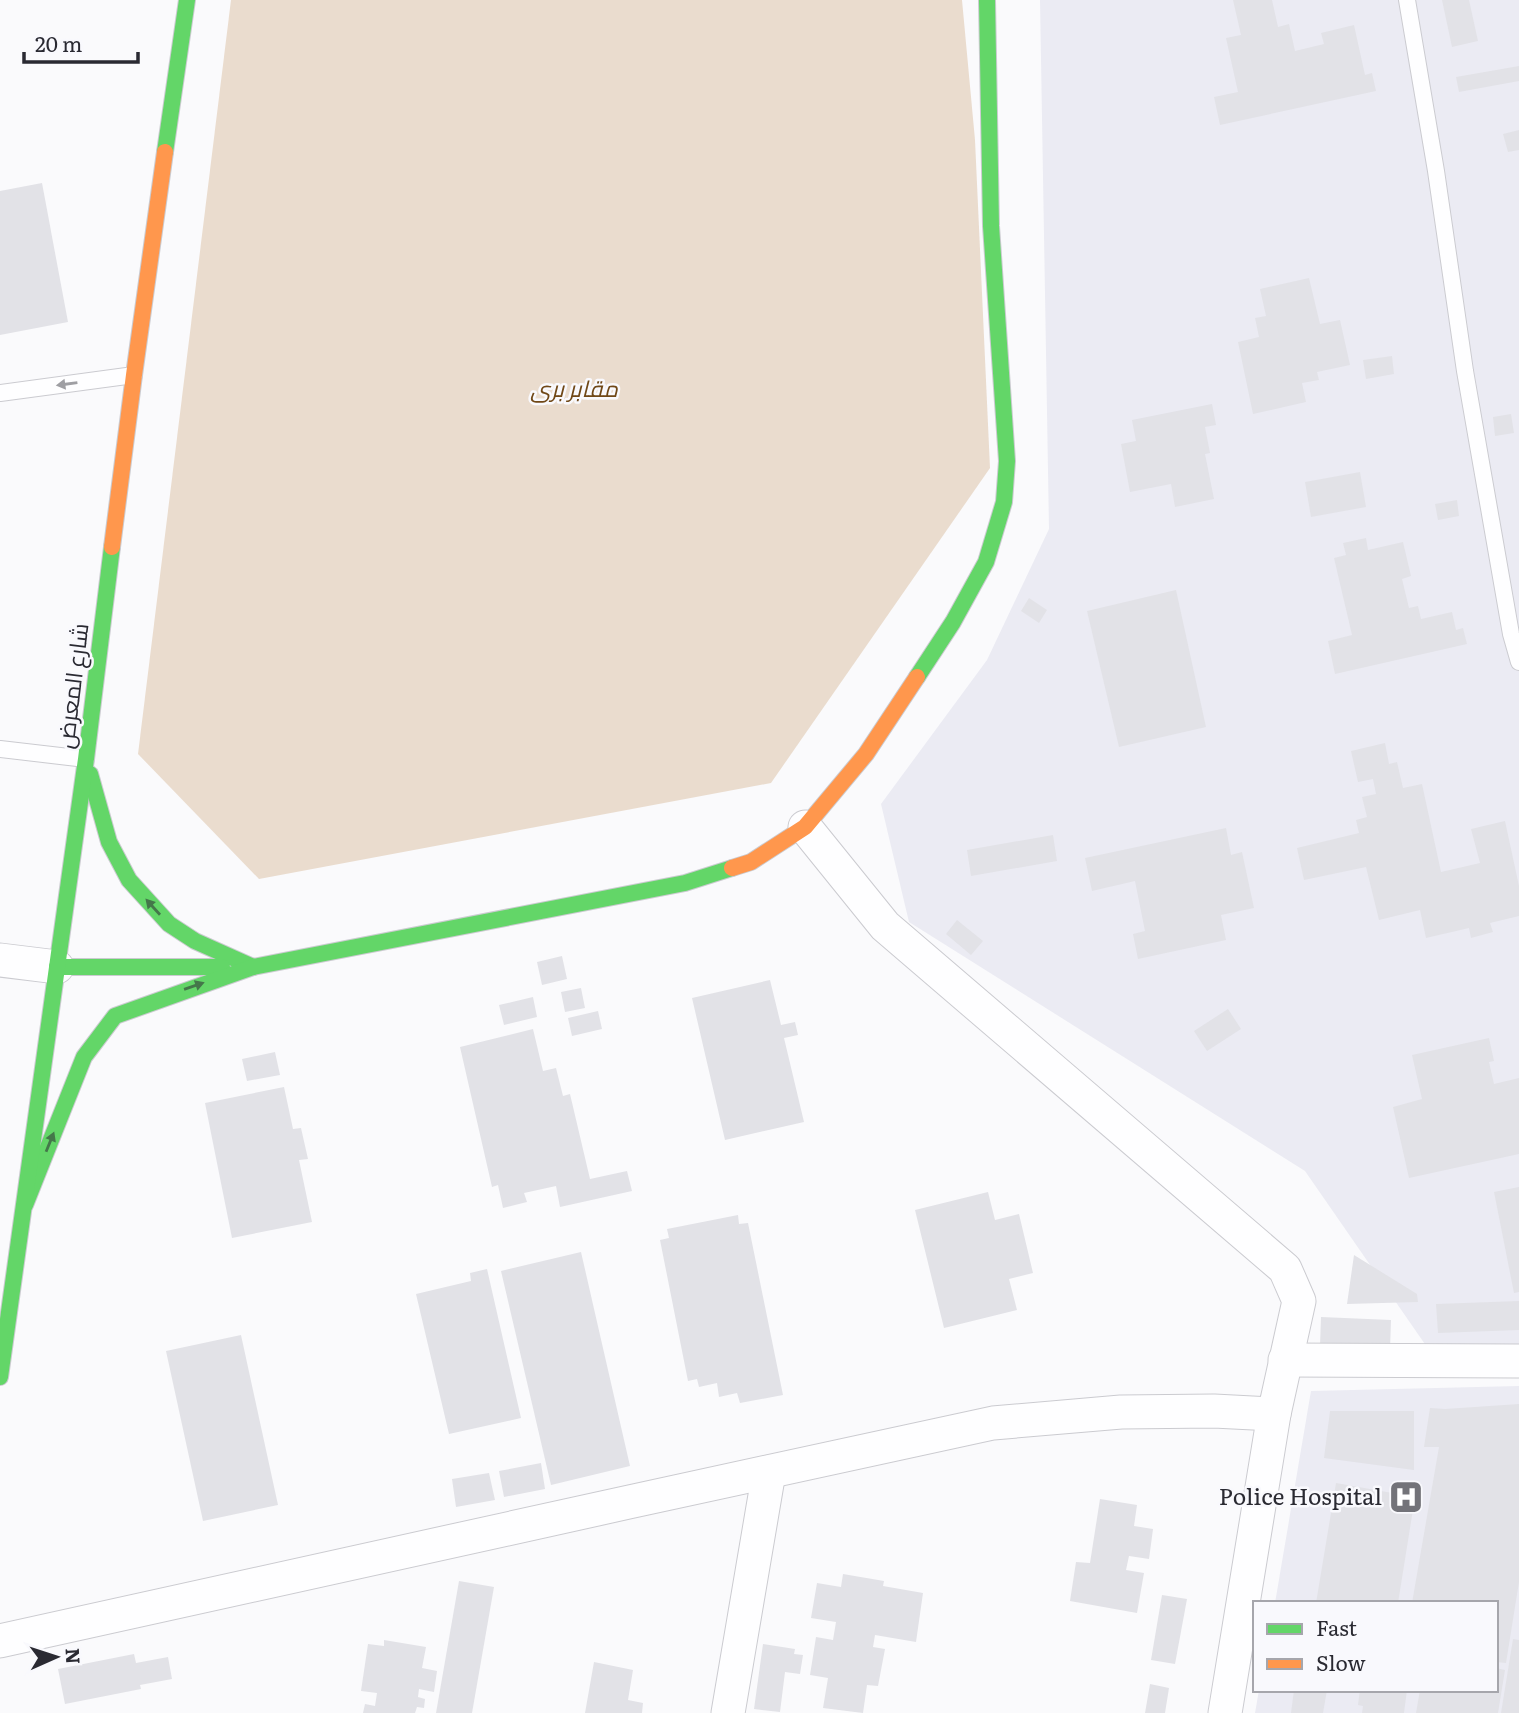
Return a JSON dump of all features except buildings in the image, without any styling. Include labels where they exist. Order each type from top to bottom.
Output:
[{"type":"main road","name":"شارع المعرض","points":[[0,1377],[187,0]]},
{"type":"main road","points":[[25,1205],[84,1057],[114,1016],[253,967],[685,883],[751,862],[805,827],[866,754],[953,622],[986,562],[1004,502],[1007,461],[991,226],[987,0]]},
{"type":"main road","points":[[86,759],[108,842],[129,880],[169,925],[195,941],[253,967]]},
{"type":"main road","points":[[57,967],[253,967]]},
{"type":"street","points":[[805,827],[885,926],[1285,1269],[1298,1301],[1274,1414],[1225,1713]]},
{"type":"street","points":[[0,960],[57,967]]},
{"type":"street","points":[[1285,1360],[1519,1361]]},
{"type":"street","points":[[0,1641],[993,1423],[1121,1412],[1214,1411],[1274,1414]]},
{"type":"street","points":[[728,1713],[769,1472]]},
{"type":"lane","points":[[1407,0],[1436,171],[1465,371],[1511,634],[1519,662]]},
{"type":"lane","points":[[0,393],[134,375]]},
{"type":"lane","points":[[0,749],[86,759]]},
{"type":"shaded area","points":[[1040,0],[1519,0],[1519,1345],[1429,1350],[1305,1171],[909,922],[881,804],[987,660],[1049,529]]},
{"type":"shaded area","name":"Police Hospital","points":[[1519,1386],[1519,1713],[1255,1713],[1259,1692],[1498,1692],[1498,1601],[1275,1601],[1311,1391]]},
{"type":"green space","name":"مقابر برى","points":[[231,0],[962,0],[975,140],[990,468],[771,783],[259,879],[138,754]]},
{"type":"traffic: fast","points":[[165,152],[187,0]]},
{"type":"traffic: fast","points":[[917,677],[953,622],[986,562],[1004,502],[1007,461],[991,226],[987,0]]},
{"type":"traffic: fast","points":[[0,1377],[86,759],[112,547]]},
{"type":"traffic: fast","points":[[90,774],[109,842],[129,880],[169,924],[195,941],[253,967]]},
{"type":"traffic: fast","points":[[25,1205],[84,1057],[115,1016],[253,967],[685,883],[732,868]]},
{"type":"traffic: fast","points":[[57,967],[222,967]]},
{"type":"traffic: slow","points":[[112,547],[165,152]]},
{"type":"traffic: slow","points":[[732,868],[751,862],[805,827],[866,754],[917,677]]},
{"type":"place","name":"Police Hospital","points":[[1406,1497]]}]
